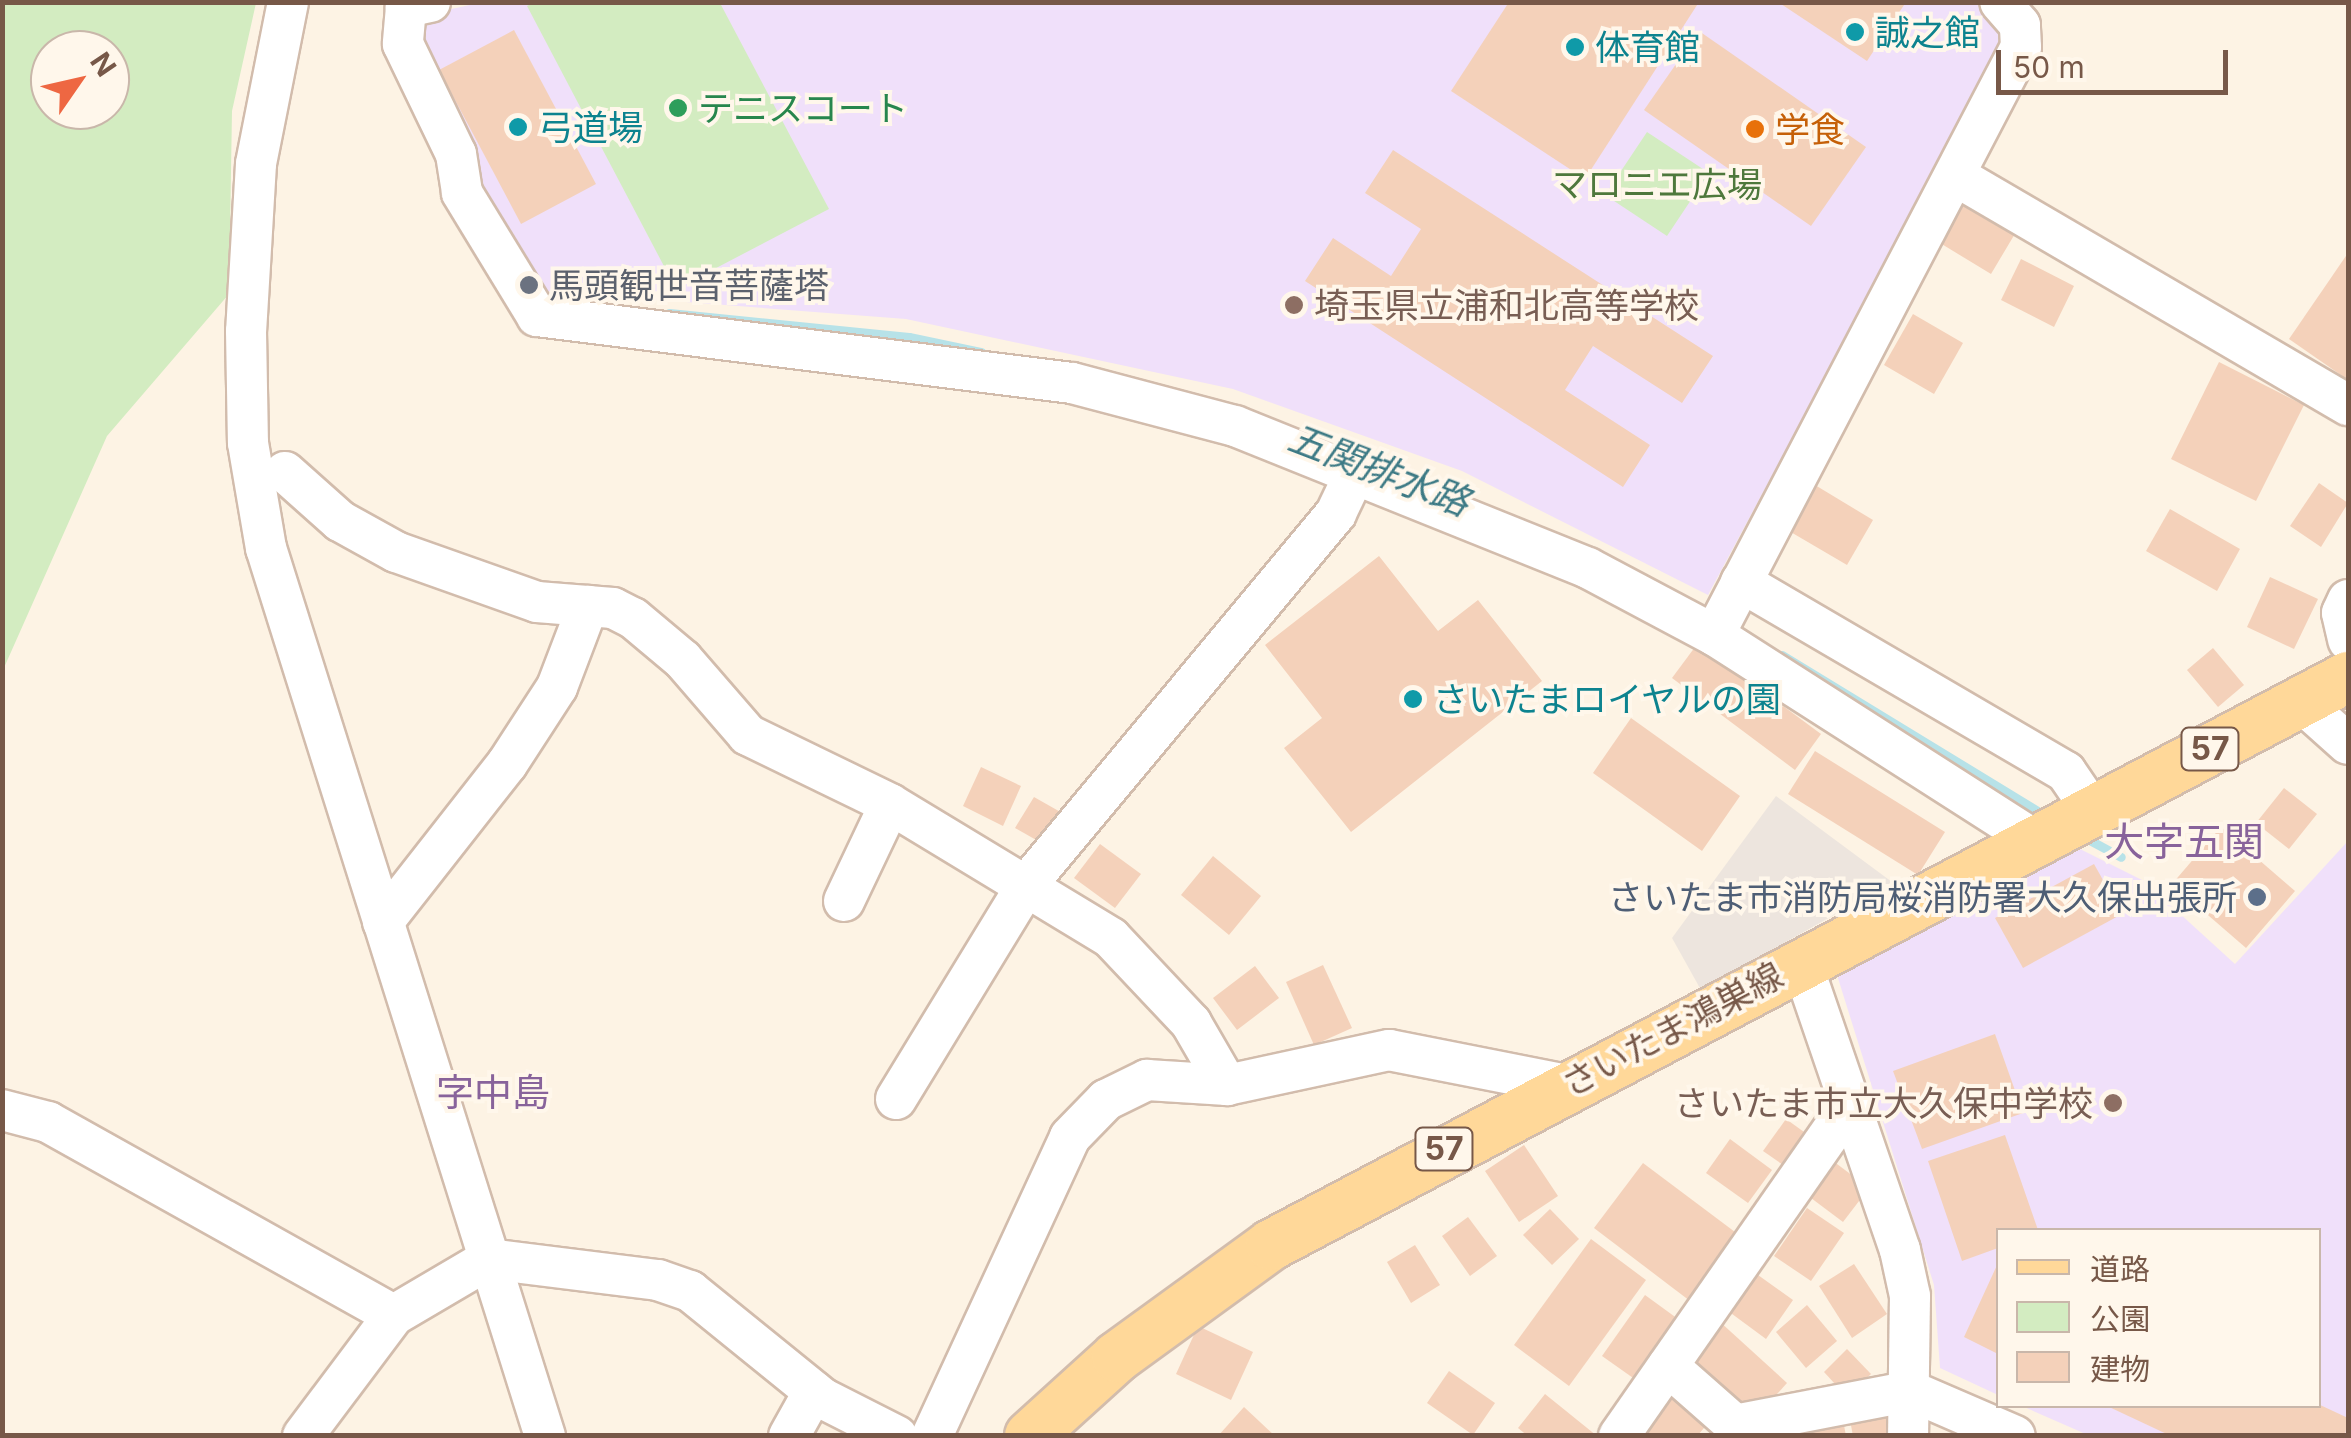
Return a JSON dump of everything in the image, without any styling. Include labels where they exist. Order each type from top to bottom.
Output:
[{"type":"main road","name":"さいたま鴻巣線","points":[[1030,1436],[1117,1357],[1271,1244],[1801,960],[2348,677]]},
{"type":"street","points":[[288,2],[256,164],[246,343],[248,443],[270,563],[545,1436]]},
{"type":"street","points":[[430,2],[406,8],[403,44],[456,154],[462,193],[537,316],[1072,383],[1235,426],[1356,471],[1588,568],[2063,826],[2066,772],[1741,582]]},
{"type":"street","points":[[1714,636],[2021,47],[2020,25],[2000,2]]},
{"type":"street","points":[[1956,176],[2348,405]]},
{"type":"street","points":[[246,343],[284,472],[270,563]]},
{"type":"street","points":[[896,1099],[1028,883],[1336,514],[1356,471]]},
{"type":"street","points":[[284,472],[340,521],[396,552],[536,602],[613,608],[658,636],[748,735],[890,804],[1028,883],[1111,938],[1164,992],[1227,1084]]},
{"type":"street","points":[[2348,600],[2342,614],[2348,640]]},
{"type":"street","points":[[384,922],[507,764],[557,687],[588,606]]},
{"type":"street","points":[[2301,702],[2348,744]]},
{"type":"street","points":[[844,901],[890,804]]},
{"type":"street","points":[[1801,960],[1900,1250],[1910,1296],[1908,1436]]},
{"type":"street","points":[[932,1436],[1070,1138],[1106,1100],[1147,1080],[1227,1084],[1389,1050],[1568,1084]]},
{"type":"street","points":[[1619,1436],[1850,1105]]},
{"type":"street","points":[[2,1110],[48,1122],[394,1316]]},
{"type":"street","points":[[302,1436],[394,1316],[489,1258],[658,1280],[690,1292],[814,1391],[897,1436]]},
{"type":"street","points":[[1668,1366],[1735,1425],[1911,1391],[2015,1436]]},
{"type":"street","points":[[789,1436],[814,1391]]},
{"type":"shaded area","name":"埼玉県立浦和北高等学校","points":[[483,2],[1981,2],[1999,20],[2005,41],[1708,595],[1462,471],[1233,389],[906,319],[543,291],[479,195],[415,35],[434,13]]},
{"type":"shaded area","points":[[1776,796],[1892,882],[1701,990],[1672,938]]},
{"type":"shaded area","name":"さいたま市立大久保中学校","points":[[2348,841],[2348,1435],[2088,1435],[2027,1408],[2321,1408],[2321,1228],[1996,1228],[1996,1394],[1940,1368],[1934,1285],[1837,975],[2078,848],[2144,881],[2235,964]]},
{"type":"green space","points":[[3,3],[256,3],[232,111],[229,294],[107,436],[3,670]]},
{"type":"green space","name":"テニスコート","points":[[720,3],[829,209],[676,289],[527,6]]},
{"type":"green space","name":"マロニエ広場","points":[[1647,132],[1709,173],[1667,236],[1605,195]]},
{"type":"building","name":"体育館","points":[[1509,2],[1699,2],[1585,179],[1451,91]]},
{"type":"building","name":"誠之館","points":[[1778,2],[1906,2],[1867,61]]},
{"type":"building","name":"弓道場","points":[[514,30],[596,184],[521,224],[439,70]]},
{"type":"building","name":"学食","points":[[1699,31],[1866,147],[1811,226],[1644,110]]},
{"type":"building","points":[[1393,150],[1713,356],[1682,403],[1593,346],[1565,390],[1650,445],[1623,487],[1305,281],[1333,238],[1391,276],[1421,229],[1365,193]]},
{"type":"building","points":[[1968,197],[2019,227],[1991,274],[1940,243]]},
{"type":"building","points":[[2348,253],[2348,380],[2289,339]]},
{"type":"building","points":[[2021,259],[2074,286],[2054,327],[2001,300]]},
{"type":"building","points":[[1913,314],[1963,343],[1934,394],[1884,365]]},
{"type":"building","points":[[2219,362],[2304,405],[2256,501],[2171,459]]},
{"type":"building","points":[[2319,483],[2348,503],[2321,547],[2290,526]]},
{"type":"building","points":[[1815,485],[1873,520],[1847,565],[1789,531]]},
{"type":"building","points":[[2170,509],[2240,549],[2217,591],[2146,551]]},
{"type":"building","name":"さいたまロイヤルの園","points":[[1379,556],[1438,631],[1478,600],[1542,681],[1351,832],[1284,748],[1322,718],[1265,645]]},
{"type":"building","points":[[2270,577],[2318,599],[2294,649],[2247,627]]},
{"type":"building","points":[[1698,643],[1821,734],[1795,770],[1672,678]]},
{"type":"building","points":[[2213,648],[2244,685],[2218,707],[2187,670]]},
{"type":"building","points":[[1631,718],[1740,796],[1702,851],[1593,773]]},
{"type":"building","points":[[1815,751],[1945,832],[1918,875],[1788,794]]},
{"type":"building","points":[[981,767],[1021,786],[1003,826],[963,806]]},
{"type":"building","points":[[2284,788],[2317,814],[2289,849],[2256,823]]},
{"type":"building","points":[[1034,797],[1064,814],[1045,845],[1015,828]]},
{"type":"building","points":[[2221,827],[2295,891],[2246,948],[2172,884]]},
{"type":"building","points":[[1100,844],[1141,874],[1115,908],[1074,878]]},
{"type":"building","points":[[1213,856],[1261,896],[1229,935],[1181,895]]},
{"type":"building","points":[[2094,864],[2122,914],[2023,968],[1995,918]]},
{"type":"building","points":[[1323,965],[1352,1028],[1314,1045],[1286,982]]},
{"type":"building","points":[[1255,966],[1279,998],[1237,1030],[1213,998]]},
{"type":"building","points":[[1995,1034],[2023,1113],[1922,1149],[1893,1071]]},
{"type":"building","points":[[1786,1119],[1811,1137],[1789,1169],[1763,1151]]},
{"type":"building","points":[[2005,1135],[2037,1228],[1996,1228],[1996,1249],[1962,1261],[1928,1161]]},
{"type":"building","points":[[1730,1139],[1772,1170],[1748,1203],[1706,1173]]},
{"type":"building","points":[[1524,1145],[1558,1196],[1519,1222],[1485,1171]]},
{"type":"building","points":[[1833,1161],[1869,1188],[1843,1222],[1807,1195]]},
{"type":"building","points":[[1643,1163],[1739,1235],[1690,1301],[1594,1228]]},
{"type":"building","points":[[1807,1208],[1844,1233],[1811,1281],[1774,1256]]},
{"type":"building","points":[[1550,1209],[1579,1239],[1552,1265],[1523,1235]]},
{"type":"building","points":[[1468,1217],[1497,1256],[1470,1276],[1442,1236]]},
{"type":"building","points":[[1591,1239],[1646,1280],[1569,1386],[1514,1345]]},
{"type":"building","points":[[1415,1245],[1440,1285],[1411,1303],[1387,1262]]},
{"type":"building","points":[[1854,1264],[1887,1314],[1852,1338],[1819,1286]]},
{"type":"building","points":[[1996,1267],[1996,1353],[1964,1337]]},
{"type":"building","points":[[1751,1270],[1793,1300],[1766,1339],[1724,1308]]},
{"type":"building","points":[[1645,1295],[1678,1319],[1636,1380],[1602,1356]]},
{"type":"building","points":[[1807,1305],[1837,1341],[1806,1368],[1776,1332]]},
{"type":"building","points":[[1719,1321],[1787,1383],[1757,1416],[1689,1355]]},
{"type":"building","points":[[1198,1326],[1253,1352],[1231,1400],[1176,1374]]},
{"type":"building","points":[[1847,1349],[1871,1374],[1847,1397],[1824,1372]]},
{"type":"building","points":[[1449,1371],[1495,1403],[1473,1435],[1427,1403]]},
{"type":"building","points":[[1674,1387],[1711,1420],[1697,1436],[1651,1436],[1639,1425]]},
{"type":"building","points":[[1545,1394],[1597,1436],[1528,1436],[1518,1428]]},
{"type":"building","points":[[2321,1405],[2348,1418],[2345,1436],[2171,1436],[2111,1408]]},
{"type":"building","points":[[1244,1407],[1275,1436],[1218,1436]]},
{"type":"building","points":[[1889,1407],[1895,1436],[1853,1436],[1849,1415]]},
{"type":"building","points":[[1842,1415],[1846,1436],[1795,1436],[1793,1424]]},
{"type":"waterway","name":"五関排水路","points":[[669,313],[909,337],[981,352]]},
{"type":"waterway","name":"五関排水路","points":[[1782,655],[2046,816]]},
{"type":"waterway","name":"五関排水路","points":[[2082,836],[2121,857]]},
{"type":"place","name":"誠之館","points":[[1855,32]]},
{"type":"place","name":"体育館","points":[[1575,47]]},
{"type":"place","name":"テニスコート","points":[[678,108]]},
{"type":"place","name":"弓道場","points":[[518,127]]},
{"type":"place","name":"学食","points":[[1755,129]]},
{"type":"place","name":"馬頭観世音菩薩塔","points":[[529,285]]},
{"type":"place","name":"埼玉県立浦和北高等学校","points":[[1294,305]]},
{"type":"place","name":"さいたまロイヤルの園","points":[[1413,699]]},
{"type":"place","name":"さいたま市消防局桜消防署大久保出張所","points":[[2257,897]]},
{"type":"place","name":"さいたま市立大久保中学校","points":[[2113,1103]]},
{"type":"district","name":"大字五関","points":[[2184,842]]},
{"type":"district","name":"字中島","points":[[493,1093]]}]
